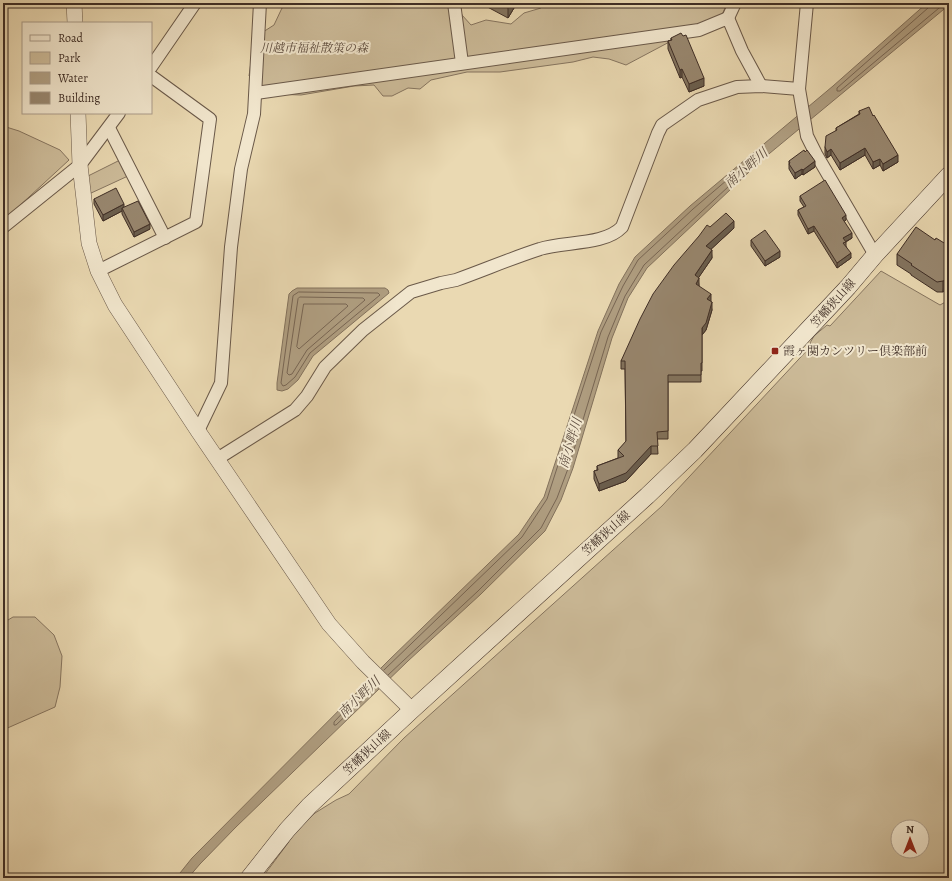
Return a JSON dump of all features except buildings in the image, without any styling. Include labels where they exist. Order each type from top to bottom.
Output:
[{"type":"main road","name":"笠幡狭山線","points":[[249,878],[287,830],[309,806],[647,496],[695,450],[848,288],[875,255],[949,175]]},
{"type":"street","points":[[74,3],[75,22]]},
{"type":"street","points":[[152,66],[195,3]]},
{"type":"street","points":[[198,431],[221,383],[232,239],[241,169],[254,114],[260,3]]},
{"type":"street","points":[[454,3],[462,64]]},
{"type":"street","points":[[725,3],[728,18],[742,51],[761,86]]},
{"type":"street","points":[[256,93],[699,30],[728,18],[735,3]]},
{"type":"street","points":[[807,3],[799,90],[807,136],[875,255]]},
{"type":"street","points":[[98,271],[196,222],[210,119],[152,77]]},
{"type":"street","points":[[217,459],[295,410],[307,396],[325,367],[363,330],[411,292],[456,280],[542,248],[574,244],[602,238],[617,232],[622,227],[662,125],[698,100],[737,87],[761,86],[799,90]]},
{"type":"street","points":[[78,114],[80,165],[89,243],[98,271],[115,305],[198,431],[329,624],[412,710]]},
{"type":"street","points":[[3,228],[80,165],[118,114]]},
{"type":"street","points":[[109,128],[165,238]]},
{"type":"green space","name":"川越市福祉散策の森","points":[[289,3],[458,3],[462,15],[471,25],[486,20],[511,24],[524,13],[541,8],[545,3],[727,3],[722,15],[684,28],[675,39],[626,65],[609,59],[593,57],[573,62],[500,72],[467,72],[431,80],[420,89],[408,88],[392,96],[383,96],[374,85],[354,86],[301,95],[273,94],[249,76],[252,55],[263,32],[274,25],[282,8]]},
{"type":"green space","points":[[3,126],[19,131],[60,150],[69,160],[3,221]]},
{"type":"green space","points":[[120,160],[128,176],[89,194],[88,176]]},
{"type":"green space","points":[[881,271],[940,305],[949,300],[949,878],[262,878],[288,843],[294,831],[315,813],[349,794],[404,738],[662,506],[812,345],[810,343],[814,336],[827,325],[830,326]]},
{"type":"green space","points":[[13,617],[35,617],[54,635],[62,656],[60,687],[55,707],[3,730],[3,623]]},
{"type":"water","name":"南小畔川","points":[[927,3],[949,3],[949,5],[764,158],[647,268],[628,298],[612,338],[573,468],[561,500],[545,531],[481,594],[408,661],[236,827],[188,878],[176,878],[192,858],[389,660],[519,534],[544,497],[598,331],[619,284],[635,257],[690,206],[833,86]]},
{"type":"water","points":[[297,288],[385,288],[389,293],[313,356],[298,380],[288,389],[282,391],[277,390],[277,383],[289,294]]},
{"type":"place","name":"霞ヶ関カンツリー倶楽部前","points":[[775,351]]}]
